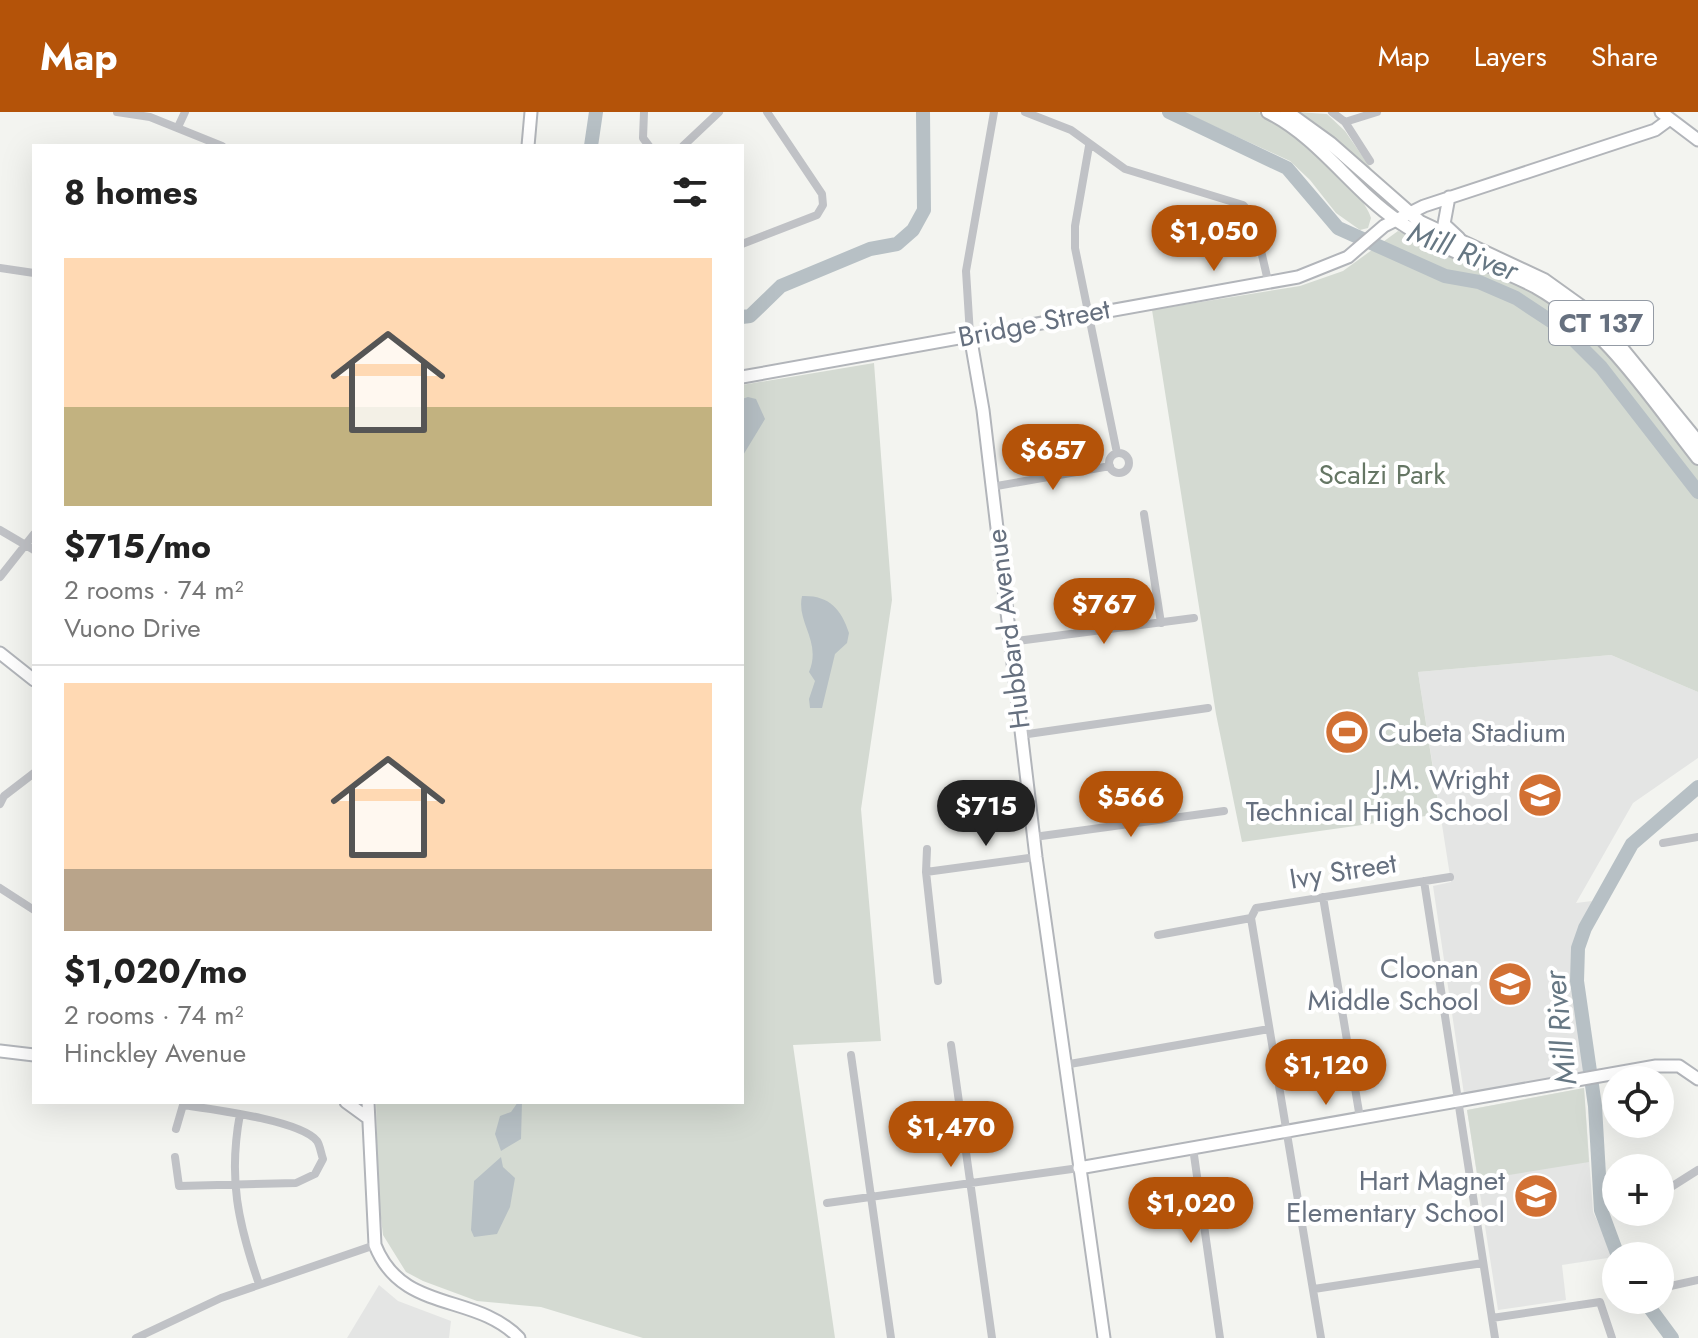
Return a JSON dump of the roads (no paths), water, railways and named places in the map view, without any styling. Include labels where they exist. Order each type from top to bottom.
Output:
[{"type":"main road","name":"CT 137","points":[[1268,112],[1323,151],[1396,220],[1536,288],[1567,308],[1615,352],[1698,458]]},
{"type":"main road","name":"CT 137","points":[[1287,112],[1330,143],[1409,214],[1544,280],[1597,318],[1698,442]]},
{"type":"street","points":[[117,112],[178,127],[217,144]]},
{"type":"street","points":[[178,127],[185,112]]},
{"type":"street","points":[[528,144],[531,112]]},
{"type":"street","points":[[644,112],[643,138],[648,144]]},
{"type":"street","points":[[685,144],[719,112]]},
{"type":"street","points":[[744,243],[817,215],[823,205],[822,194],[767,112]]},
{"type":"street","name":"Hubbard Avenue","points":[[994,112],[966,271],[970,335],[1036,857],[1104,1338]]},
{"type":"street","points":[[1025,112],[1071,130],[1089,146],[1125,169],[1243,205],[1253,216],[1268,281]]},
{"type":"street","points":[[1332,112],[1345,122],[1370,161]]},
{"type":"street","points":[[1345,122],[1377,112]]},
{"type":"street","points":[[1666,116],[1698,140]]},
{"type":"street","name":"Bridge Street","points":[[744,377],[1320,270],[1348,257],[1374,233],[1409,214],[1449,197],[1655,130],[1666,116]]},
{"type":"street","points":[[1089,146],[1075,226],[1075,248],[1117,453]]},
{"type":"street","points":[[1449,197],[1444,224],[1469,245]]},
{"type":"street","points":[[0,268],[32,273]]},
{"type":"street","points":[[991,487],[1110,466],[1120,473],[1129,467],[1127,457],[1117,453]]},
{"type":"street","points":[[1110,466],[1111,458],[1117,453]]},
{"type":"street","points":[[1144,514],[1161,623]]},
{"type":"street","points":[[0,530],[30,548],[0,577]]},
{"type":"street","points":[[1009,642],[1194,618]]},
{"type":"street","points":[[0,653],[32,678]]},
{"type":"street","points":[[1021,735],[1208,708]]},
{"type":"street","points":[[0,804],[4,796],[32,775]]},
{"type":"street","points":[[1034,837],[1224,811]]},
{"type":"street","points":[[1663,843],[1698,837]]},
{"type":"street","points":[[927,849],[926,872],[938,981]]},
{"type":"street","points":[[926,872],[1036,857]]},
{"type":"street","name":"Ivy Street","points":[[1251,918],[1256,908],[1450,877]]},
{"type":"street","points":[[1424,881],[1495,1338]]},
{"type":"street","points":[[0,888],[32,909]]},
{"type":"street","points":[[1323,897],[1360,1118]]},
{"type":"street","points":[[1158,935],[1251,918],[1321,1338]]},
{"type":"street","points":[[1064,1065],[1269,1029]]},
{"type":"street","points":[[951,1045],[992,1338]]},
{"type":"street","points":[[0,1051],[32,1055]]},
{"type":"street","points":[[851,1055],[891,1338]]},
{"type":"street","points":[[827,1203],[1079,1168],[1670,1065],[1683,1068],[1698,1079]]},
{"type":"street","points":[[349,1104],[368,1118]]},
{"type":"street","points":[[368,1104],[375,1245],[380,1259],[399,1282],[496,1318],[519,1338]]},
{"type":"street","points":[[175,1157],[179,1186],[296,1183],[315,1174],[323,1159],[317,1141],[297,1129],[240,1114],[183,1105],[176,1129]]},
{"type":"street","points":[[240,1114],[232,1154],[234,1185],[240,1224],[259,1284]]},
{"type":"street","points":[[1193,1148],[1220,1338]]},
{"type":"street","points":[[1674,1185],[1698,1170]]},
{"type":"street","points":[[136,1338],[259,1284],[375,1245]]},
{"type":"street","points":[[1314,1289],[1483,1263]]},
{"type":"street","points":[[1674,1285],[1698,1280]]},
{"type":"street","points":[[1492,1318],[1600,1302],[1612,1338]]},
{"type":"waterway","name":"Mill River","points":[[591,144],[596,112]]},
{"type":"waterway","name":"Mill River","points":[[744,317],[750,316],[781,286],[870,249],[897,244],[913,230],[924,210],[923,112]]},
{"type":"waterway","name":"Mill River","points":[[1169,112],[1287,168],[1338,228],[1445,276],[1479,282],[1516,298],[1563,329],[1601,367],[1698,492]]},
{"type":"waterway","name":"Mill River","points":[[1613,1242],[1601,1210],[1595,1106],[1577,981],[1578,948],[1585,928],[1632,844],[1698,787]]},
{"type":"waterway","name":"Mill River","points":[[1654,1314],[1672,1338]]},
{"type":"place","name":"Cubeta Stadium","points":[[1347,732]]},
{"type":"place","name":"J.M. Wright Technical High School","points":[[1540,795]]},
{"type":"place","name":"Cloonan Middle School","points":[[1510,984]]},
{"type":"place","name":"Hart Magnet Elementary School","points":[[1536,1196]]},
{"type":"park label","name":"Scalzi Park","points":[[1382,474]]}]
